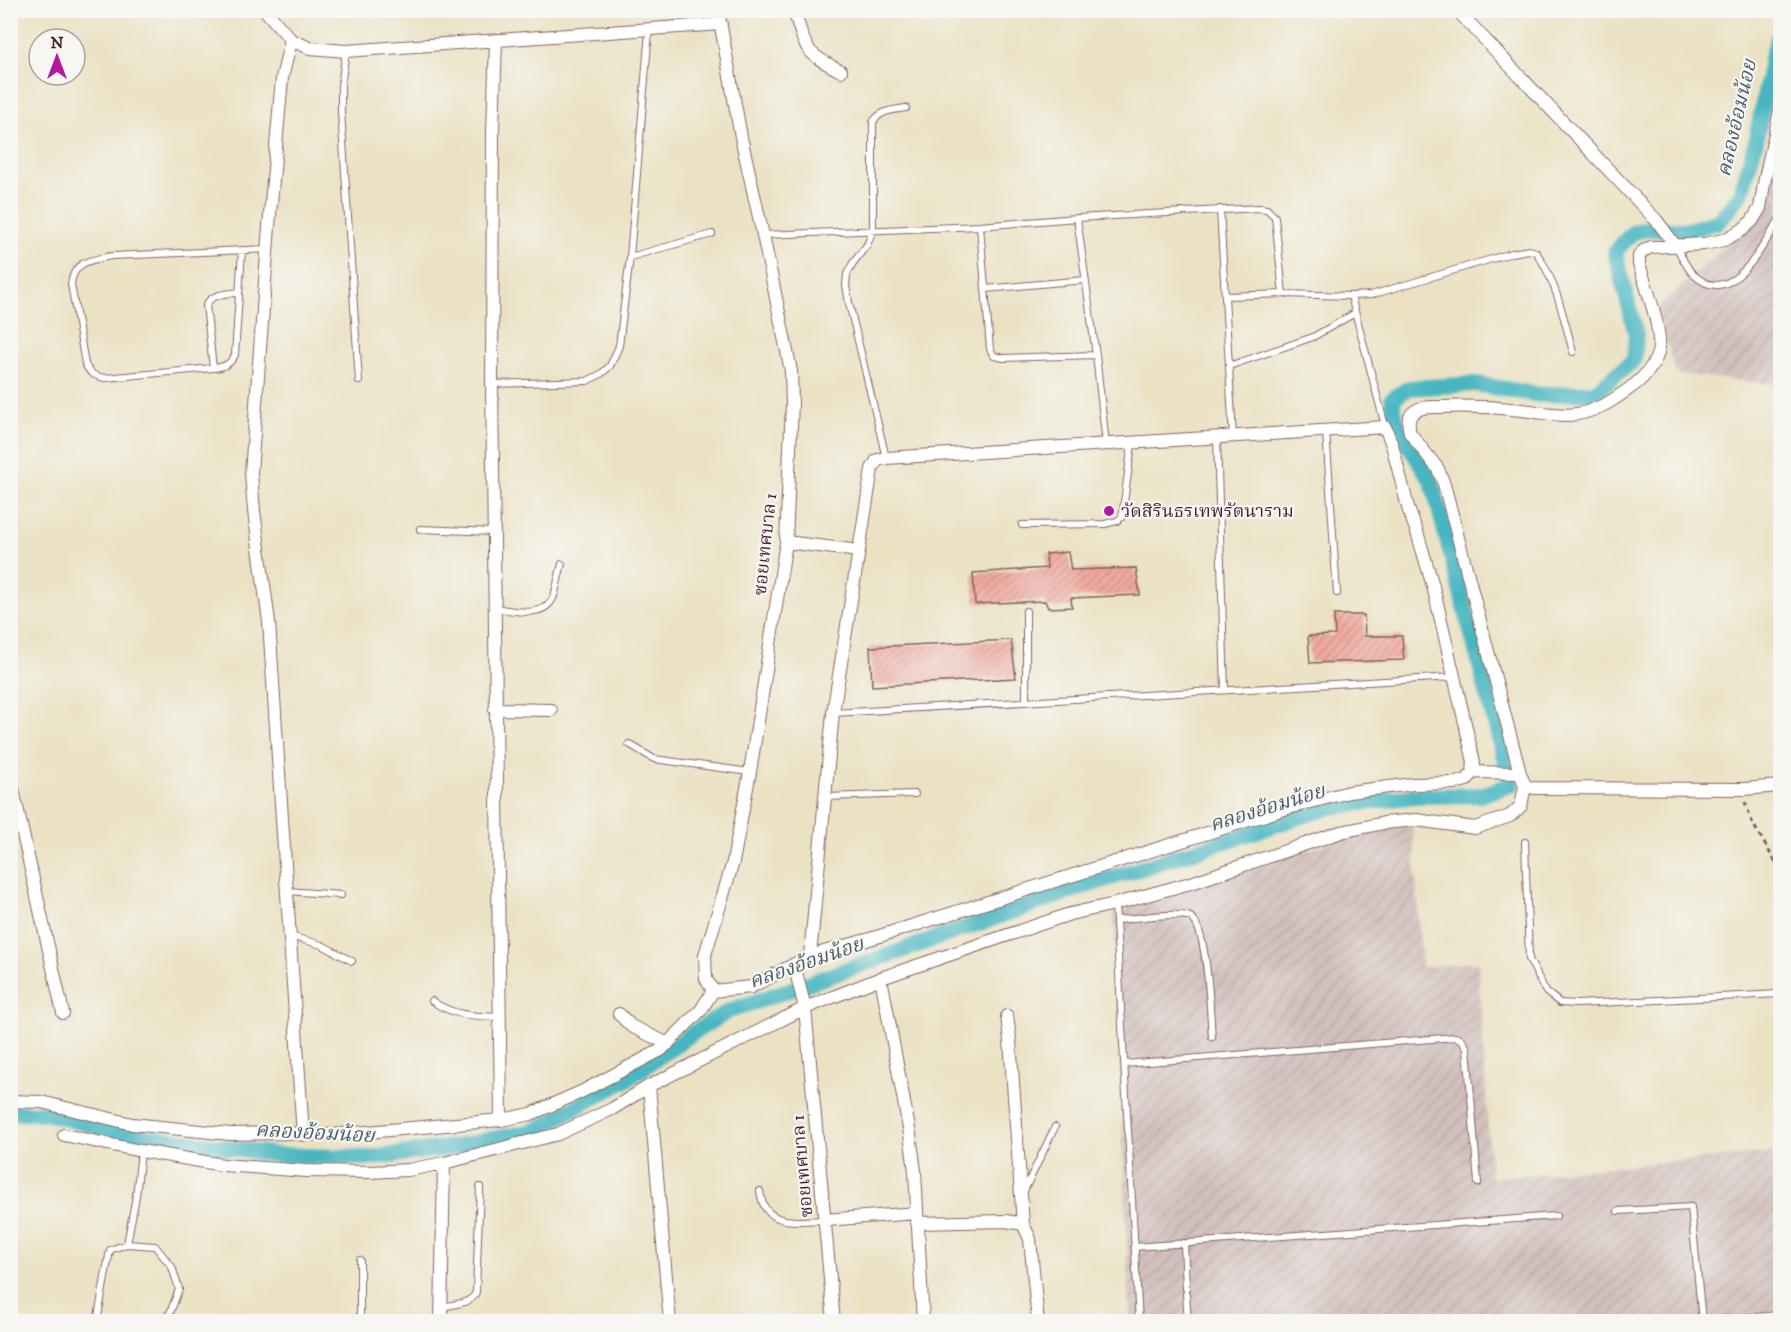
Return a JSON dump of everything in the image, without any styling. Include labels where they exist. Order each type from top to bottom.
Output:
[{"type":"street","points":[[265,10],[291,40],[310,48],[346,51],[721,24]]},
{"type":"street","name":"ซอยเทศบาล 1","points":[[713,991],[706,979],[705,955],[733,862],[750,772],[786,542],[792,403],[791,371],[747,169],[718,10]]},
{"type":"street","points":[[794,10],[810,53],[820,61],[841,71]]},
{"type":"street","points":[[1457,10],[1658,220],[1674,243]]},
{"type":"street","points":[[291,40],[282,78],[251,473],[269,622],[303,1135]]},
{"type":"street","points":[[496,40],[493,131],[492,384],[501,1120]]},
{"type":"street","points":[[64,1135],[223,1165],[306,1171],[370,1172],[408,1170],[444,1163],[558,1134],[612,1109],[649,1086],[804,1003],[1070,914],[1194,882],[1341,832],[1384,823],[1416,820],[1475,828],[1510,816],[1521,806],[1525,789],[1516,773],[1444,484],[1438,469],[1410,433],[1408,426],[1410,417],[1414,411],[1422,408],[1464,406],[1576,414],[1593,410],[1617,398],[1638,383],[1653,365],[1659,350],[1658,329],[1639,264],[1639,256],[1643,251],[1652,247],[1674,243],[1704,244],[1724,240],[1742,231],[1752,221],[1760,207],[1780,111]]},
{"type":"street","points":[[10,1101],[41,1102],[132,1124],[230,1134],[333,1135],[501,1120],[531,1114],[571,1097],[661,1050],[701,1010],[713,991],[750,987],[810,956],[1281,810],[1349,792],[1467,780],[1473,772],[1474,762],[1434,586],[1409,512],[1392,445],[1385,427],[877,460],[872,468],[833,713],[810,956]]},
{"type":"street","points":[[786,542],[859,551]]},
{"type":"street","points":[[495,709],[551,710]]},
{"type":"street","points":[[1473,772],[1516,773]]},
{"type":"street","points":[[10,776],[63,1013]]},
{"type":"street","points":[[1525,789],[1733,789],[1780,786]]},
{"type":"street","name":"ซอยเทศบาล 1","points":[[794,964],[804,1003],[834,1322]]},
{"type":"street","points":[[881,978],[915,1171],[923,1322]]},
{"type":"street","points":[[619,1014],[631,1026],[668,1044]]},
{"type":"street","points":[[1007,1016],[1023,1224],[1030,1239],[1038,1322]]},
{"type":"street","points":[[649,1086],[670,1322]]},
{"type":"street","points":[[441,1322],[444,1163]]},
{"type":"street","points":[[825,1220],[917,1218],[1006,1221],[1023,1224]]},
{"type":"lane","points":[[492,384],[587,381],[610,366],[619,346],[630,257],[649,30]]},
{"type":"lane","points":[[346,51],[341,86],[341,112],[359,381]]},
{"type":"lane","points":[[886,458],[846,285],[847,274],[867,245],[873,230],[873,122],[878,115],[906,108]]},
{"type":"lane","points":[[763,235],[980,226],[1259,207],[1272,212],[1276,223],[1283,294]]},
{"type":"lane","points":[[1220,209],[1233,437]]},
{"type":"lane","points":[[1077,218],[1106,444]]},
{"type":"lane","points":[[1674,243],[1691,272],[1703,282],[1718,286],[1731,282],[1747,269],[1779,224]]},
{"type":"lane","points":[[980,226],[990,349],[994,356],[1004,358],[1096,355]]},
{"type":"lane","points":[[630,257],[712,234]]},
{"type":"lane","points":[[242,250],[235,355],[231,362],[213,368],[105,378],[96,377],[89,372],[85,364],[71,284],[72,274],[79,266],[112,256],[242,250],[267,249]]},
{"type":"lane","points":[[1225,296],[1371,295],[1529,250],[1536,252],[1545,268],[1559,304],[1573,352]]},
{"type":"lane","points":[[985,289],[1085,280]]},
{"type":"lane","points":[[213,368],[206,305],[213,297],[239,292]]},
{"type":"lane","points":[[1351,296],[1385,427]]},
{"type":"lane","points":[[1229,366],[1313,337],[1355,314]]},
{"type":"lane","points":[[1326,431],[1337,593]]},
{"type":"lane","points":[[1217,438],[1226,690]]},
{"type":"lane","points":[[1022,525],[1105,524],[1117,521],[1122,517],[1132,443]]},
{"type":"lane","points":[[420,529],[494,532]]},
{"type":"lane","points":[[494,608],[534,612],[544,609],[553,599],[562,564]]},
{"type":"lane","points":[[1026,611],[1026,702]]},
{"type":"lane","points":[[833,713],[1454,677]]},
{"type":"lane","points":[[629,744],[654,759],[750,772]]},
{"type":"lane","points":[[825,797],[915,794]]},
{"type":"lane","points":[[1525,842],[1529,959],[1546,992],[1560,1003],[1780,994]]},
{"type":"lane","points":[[286,891],[341,894]]},
{"type":"lane","points":[[1115,904],[1139,1322]]},
{"type":"lane","points":[[1116,920],[1172,915],[1190,917],[1197,924],[1204,945],[1212,1037]]},
{"type":"lane","points":[[290,935],[322,945],[352,961]]},
{"type":"lane","points":[[432,1000],[444,1009],[468,1015],[499,1017]]},
{"type":"lane","points":[[1124,1064],[1456,1037],[1462,1040],[1467,1048],[1478,1183]]},
{"type":"lane","points":[[1021,1197],[1055,1127]]},
{"type":"lane","points":[[127,1244],[141,1151]]},
{"type":"lane","points":[[441,1307],[470,1300],[476,1292],[480,1187]]},
{"type":"lane","points":[[759,1191],[764,1207],[773,1216],[788,1220],[825,1220]]},
{"type":"lane","points":[[1618,1211],[1691,1207],[1702,1320]]},
{"type":"lane","points":[[1134,1247],[1556,1216]]},
{"type":"lane","points":[[1184,1243],[1188,1322]]},
{"type":"lane","points":[[97,1322],[110,1250],[127,1244],[155,1246],[172,1267],[179,1289],[170,1313],[160,1322]]},
{"type":"lane","points":[[360,1260],[360,1322]]},
{"type":"lane","points":[[1689,1322],[1780,1315]]},
{"type":"path","points":[[1745,802],[1753,824],[1780,870]]},
{"type":"shaded area","points":[[1780,69],[1780,385],[1676,374],[1657,309],[1756,217]]},
{"type":"shaded area","points":[[1412,816],[1422,967],[1478,962],[1491,1178],[1780,1152],[1780,1321],[1130,1321],[1114,913]]},
{"type":"building","points":[[1068,552],[1071,570],[1136,568],[1140,595],[1071,598],[1072,607],[1048,608],[1045,601],[975,604],[973,573],[1047,568],[1046,554]]},
{"type":"building","points":[[1334,615],[1364,615],[1365,636],[1402,636],[1404,660],[1310,663],[1308,636],[1335,635]]},
{"type":"building","points":[[1011,640],[1016,678],[872,686],[870,647]]},
{"type":"waterway","name":"คลองอ้อมน้อย","points":[[10,1113],[46,1113],[115,1132],[279,1155],[370,1158],[454,1147],[533,1131],[626,1080],[729,1011],[1083,887],[1331,807],[1414,796],[1480,795],[1511,785],[1432,482],[1398,429],[1392,399],[1409,388],[1476,384],[1539,395],[1595,392],[1634,360],[1636,334],[1615,252],[1632,233],[1644,229],[1689,230],[1719,221],[1741,194],[1756,141],[1772,54],[1780,34]]},
{"type":"place","name":"วัดสิรินธรเทพรัตนาราม","points":[[1109,511]]}]
